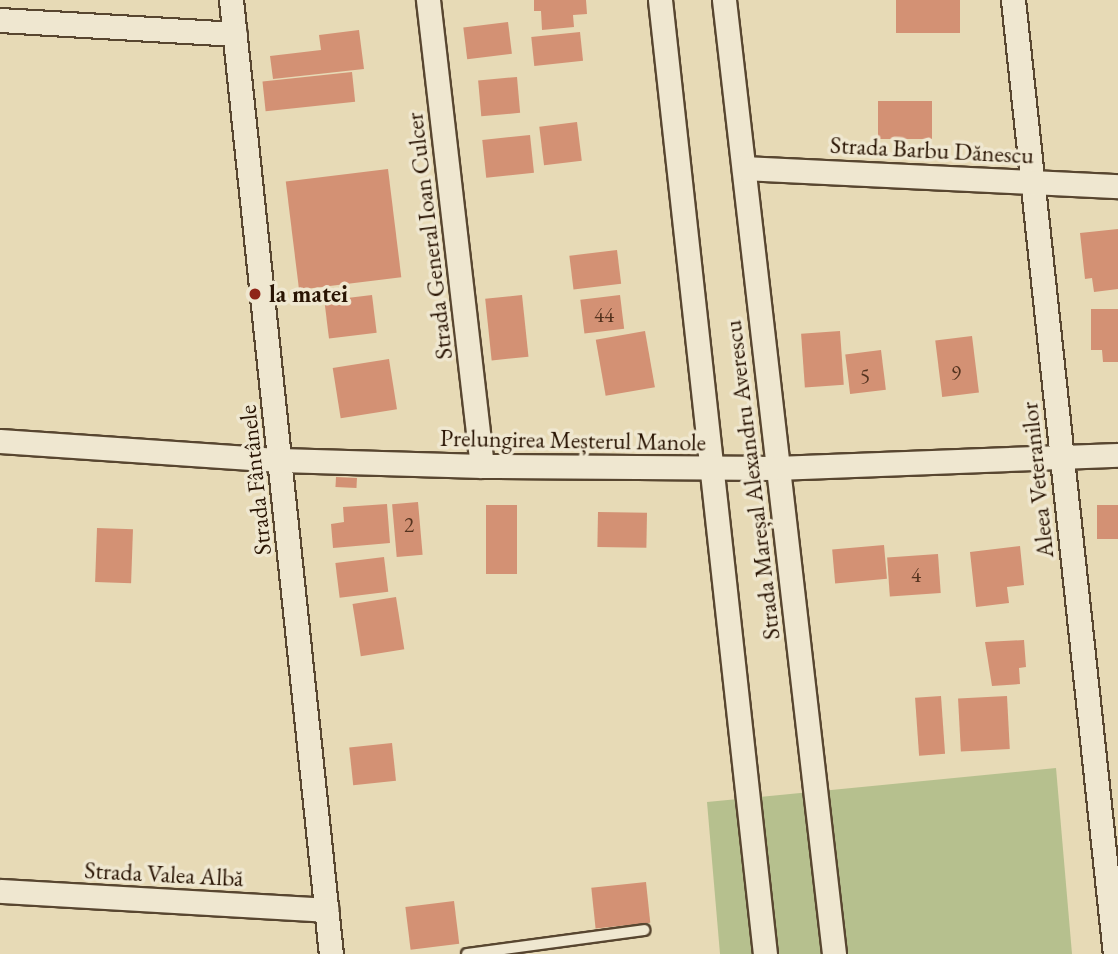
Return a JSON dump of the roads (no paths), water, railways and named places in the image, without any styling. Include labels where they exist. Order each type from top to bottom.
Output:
[{"type":"street","name":"Strada Fântânele","points":[[231,0],[331,954]]},
{"type":"street","name":"Strada General Ioan Culcer","points":[[428,0],[482,466]]},
{"type":"street","name":"Strada Mareșal Alexandru Averescu","points":[[660,0],[709,468],[765,954]]},
{"type":"street","name":"Strada Mareșal Alexandru Averescu","points":[[724,0],[834,954]]},
{"type":"street","name":"Aleea Veteranilor","points":[[1013,0],[1115,954]]},
{"type":"street","points":[[0,20],[234,34]]},
{"type":"street","name":"Strada Barbu Dănescu","points":[[744,168],[1118,186]]},
{"type":"street","name":"Prelungirea Meșterul Manole","points":[[0,441],[280,460],[482,466],[776,468],[1118,455]]},
{"type":"street","name":"Strada Valea Albă","points":[[0,891],[326,910]]},
{"type":"lane","points":[[467,954],[644,930]]},
{"type":"place","name":"la matei","points":[[255,294]]}]
